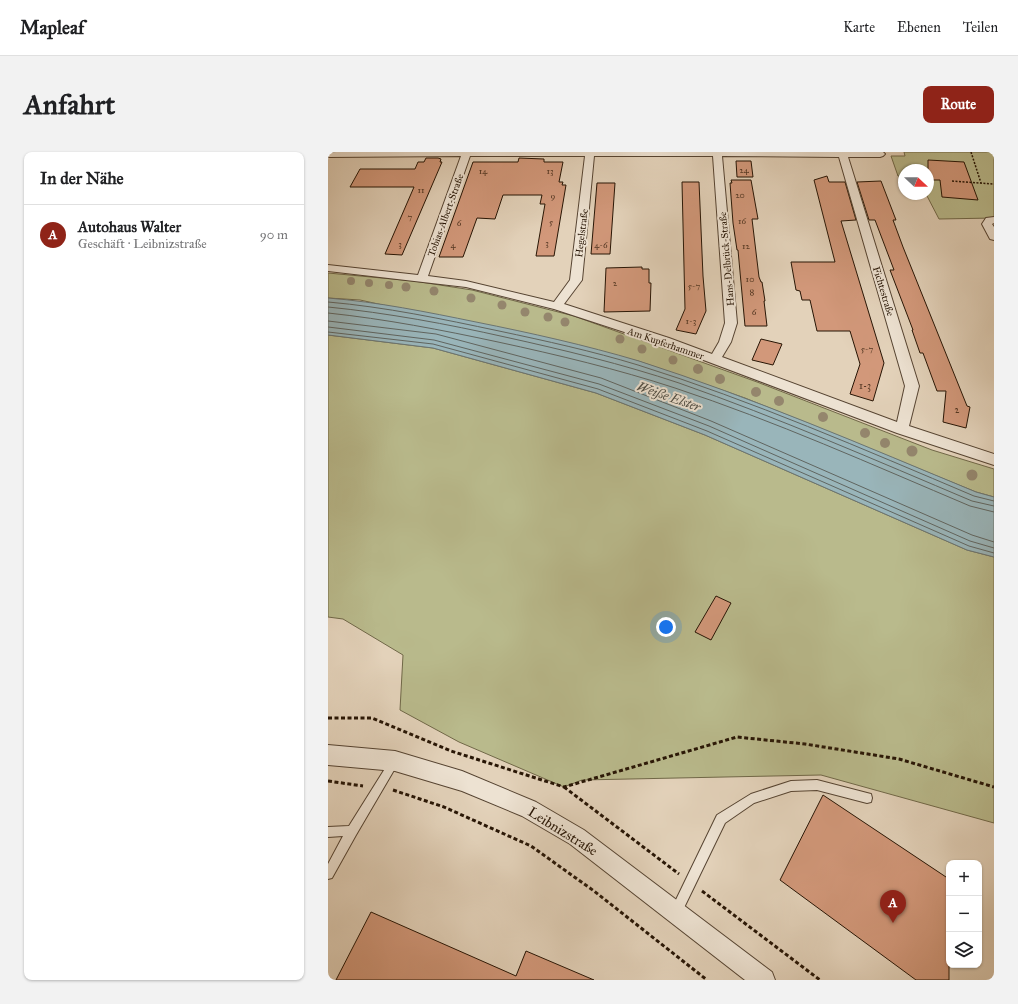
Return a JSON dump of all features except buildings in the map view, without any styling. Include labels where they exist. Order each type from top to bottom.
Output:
[{"type":"street","points":[[328,153],[467,152],[590,154],[880,154]]},
{"type":"street","name":"Tobias-Albert-Straße","points":[[422,278],[467,152]]},
{"type":"street","name":"Hegelstraße","points":[[557,306],[576,280],[590,154]]},
{"type":"street","name":"Hans-Delbrück-Straße","points":[[714,360],[725,342],[731,323],[717,154]]},
{"type":"street","name":"Fichtestraße","points":[[843,154],[912,386],[902,429]]},
{"type":"street","points":[[992,220],[987,224],[994,237]]},
{"type":"street","name":"Am Kupferhammer","points":[[328,268],[466,284],[557,306],[664,341],[902,429],[994,460]]},
{"type":"street","name":"Leibnizstraße","points":[[328,755],[394,761],[462,780],[529,809],[577,837],[764,980]]},
{"type":"lane","points":[[328,874],[352,830],[394,761]]},
{"type":"lane","points":[[676,912],[720,819],[752,799],[791,786],[817,784],[867,798]]},
{"type":"lane","points":[[328,832],[352,830]]},
{"type":"path","points":[[970,152],[981,184]]},
{"type":"path","points":[[952,181],[994,184]]},
{"type":"path","points":[[328,718],[372,718],[451,751],[564,787],[736,737],[805,744],[899,760],[994,787]]},
{"type":"path","points":[[328,781],[399,791],[444,807],[530,846],[594,891],[707,980]]},
{"type":"green space","points":[[904,152],[994,152],[994,218],[939,219],[929,200],[934,200],[934,164],[898,164],[898,176],[891,156],[905,156]]},
{"type":"green space","points":[[328,273],[414,281],[472,290],[574,316],[757,382],[932,450],[994,469],[994,497],[976,492],[745,398],[638,361],[360,300],[328,298]]},
{"type":"green space","points":[[328,335],[433,348],[596,393],[705,435],[967,550],[994,557],[994,823],[821,775],[582,780],[564,787],[459,742],[400,710],[403,655],[343,619],[328,617]]},
{"type":"water","name":"Weiße Elster","points":[[328,298],[421,311],[517,330],[619,355],[682,375],[767,407],[976,492],[994,497],[994,557],[967,550],[705,435],[596,393],[433,348],[328,335]]},
{"type":"place","name":"Autohaus Walter","points":[[893,923]]}]
